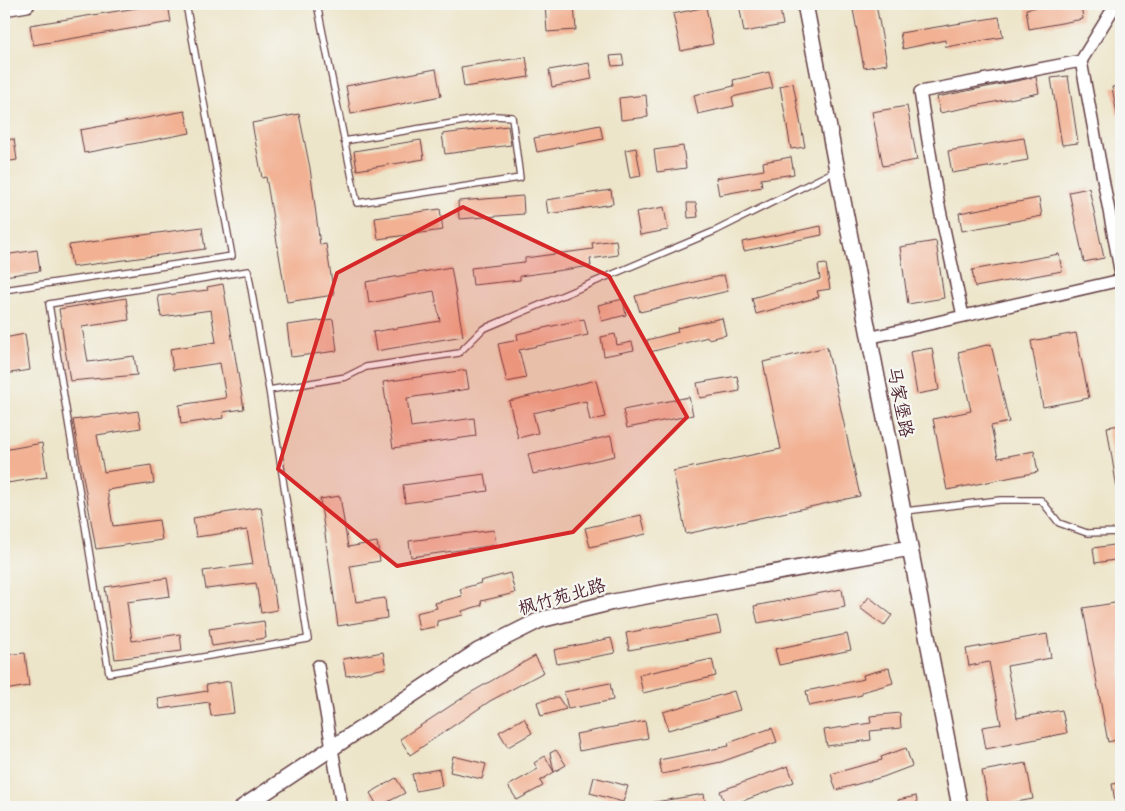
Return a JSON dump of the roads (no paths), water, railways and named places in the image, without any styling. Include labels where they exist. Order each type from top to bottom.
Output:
[{"type":"main road","points":[[4,8],[27,4]]},
{"type":"main road","name":"马家堡路","points":[[804,4],[960,807]]},
{"type":"main road","name":"枫竹苑北路","points":[[243,807],[478,651],[508,634],[540,620],[613,602],[910,548]]},
{"type":"street","points":[[1116,4],[1081,61],[1121,275]]},
{"type":"street","points":[[962,316],[938,201],[920,92],[1081,61]]},
{"type":"street","points":[[868,338],[1121,280]]},
{"type":"street","points":[[318,666],[342,807]]},
{"type":"lane","points":[[4,290],[232,256],[186,4]]},
{"type":"lane","points":[[317,4],[344,142],[356,203],[520,178],[512,117],[495,116],[344,142]]},
{"type":"lane","points":[[269,390],[346,377],[366,368],[458,353],[483,329],[715,231],[836,170]]},
{"type":"lane","points":[[248,271],[269,390],[308,639],[109,673],[48,304],[248,271]]},
{"type":"lane","points":[[902,512],[1000,500],[1041,500],[1059,522],[1087,533],[1121,532]]}]
